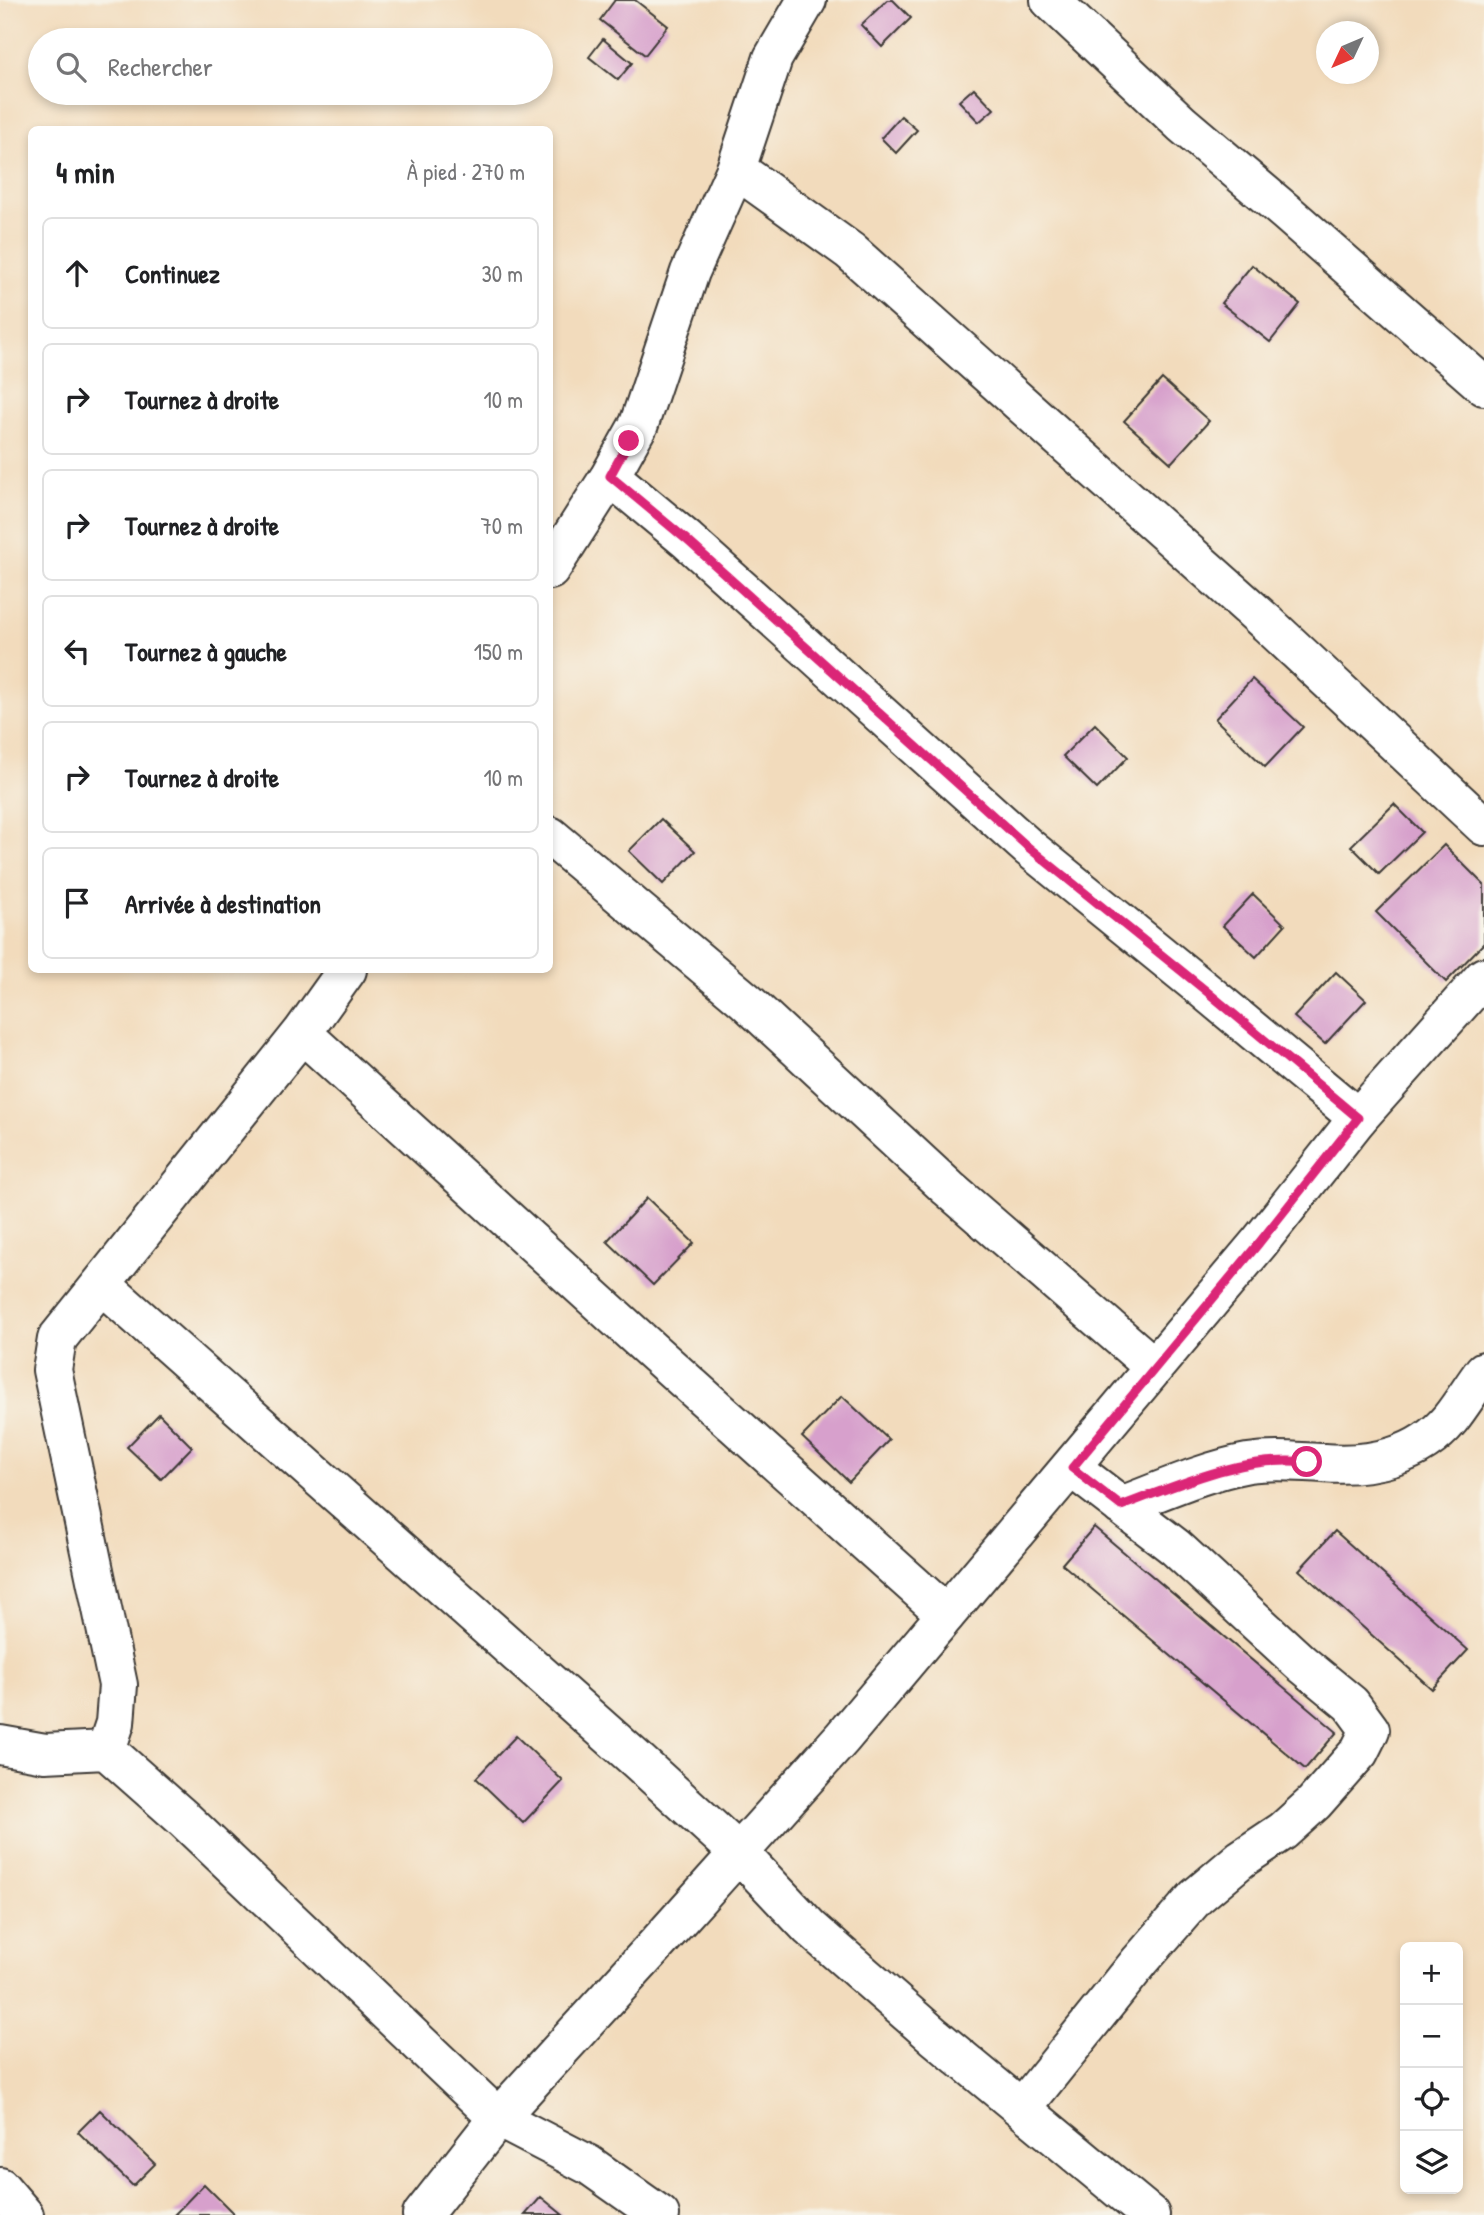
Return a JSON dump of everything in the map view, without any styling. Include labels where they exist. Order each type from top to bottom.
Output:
[{"type":"street","points":[[553,565],[610,476],[639,424],[690,272],[736,169],[773,58],[807,0]]},
{"type":"street","points":[[1050,0],[1182,124],[1484,386]]},
{"type":"street","points":[[736,169],[850,251],[1268,624],[1484,826]]},
{"type":"street","points":[[610,476],[687,540],[1028,847],[1358,1118]]},
{"type":"street","points":[[553,839],[746,1001],[948,1188],[1154,1367]]},
{"type":"street","points":[[106,1750],[115,1723],[118,1685],[52,1370],[57,1339],[302,1033],[345,973]]},
{"type":"street","points":[[422,2215],[498,2118],[842,1738],[1072,1468],[1259,1243],[1358,1118],[1484,977]]},
{"type":"street","points":[[302,1033],[946,1614]]},
{"type":"street","points":[[101,1284],[523,1657],[738,1853],[810,1928],[934,2036],[1150,2215]]},
{"type":"street","points":[[1121,1506],[1201,1476],[1249,1463],[1289,1460],[1326,1464],[1359,1463],[1392,1457],[1419,1447],[1448,1421],[1484,1371]]},
{"type":"street","points":[[1022,2108],[1140,1961],[1188,1906],[1241,1859],[1283,1831],[1314,1802],[1359,1752],[1370,1730],[1351,1704],[1175,1547],[1072,1468]]},
{"type":"street","points":[[0,1745],[45,1753],[106,1750],[184,1819],[498,2118],[589,2165],[660,2215]]},
{"type":"street","points":[[0,2187],[24,2215]]},
{"type":"building","points":[[615,0],[635,0],[668,26],[645,55],[600,20]]},
{"type":"building","points":[[887,0],[893,0],[911,18],[882,47],[861,25]]},
{"type":"building","points":[[603,39],[632,63],[618,80],[589,57]]},
{"type":"building","points":[[974,88],[994,109],[979,122],[959,101]]},
{"type":"building","points":[[901,116],[917,130],[896,153],[881,138]]},
{"type":"building","points":[[1252,265],[1300,304],[1270,342],[1221,303]]},
{"type":"building","points":[[1162,379],[1209,421],[1171,463],[1124,421]]},
{"type":"building","points":[[1252,679],[1303,727],[1265,767],[1215,719]]},
{"type":"building","points":[[1095,724],[1128,757],[1097,789],[1063,756]]},
{"type":"building","points":[[1394,804],[1422,832],[1379,874],[1351,846]]},
{"type":"building","points":[[661,819],[695,851],[663,884],[629,851]]},
{"type":"building","points":[[1444,845],[1484,885],[1484,943],[1446,982],[1376,912]]},
{"type":"building","points":[[1253,894],[1285,925],[1256,957],[1223,926]]},
{"type":"building","points":[[1336,972],[1366,1000],[1325,1044],[1294,1017]]},
{"type":"building","points":[[647,1198],[694,1243],[653,1285],[607,1241]]},
{"type":"building","points":[[842,1396],[889,1440],[849,1482],[802,1437]]},
{"type":"building","points":[[159,1414],[192,1447],[161,1479],[127,1447]]},
{"type":"building","points":[[1094,1527],[1337,1732],[1305,1769],[1062,1564]]},
{"type":"building","points":[[1335,1531],[1468,1650],[1432,1689],[1299,1570]]},
{"type":"building","points":[[516,1736],[563,1781],[523,1823],[476,1778]]},
{"type":"building","points":[[100,2110],[155,2164],[133,2186],[78,2132]]},
{"type":"building","points":[[204,2184],[235,2215],[174,2215]]},
{"type":"building","points":[[541,2197],[563,2215],[525,2215]]},
{"type":"route","points":[[629,441],[610,476],[687,540],[1028,847],[1358,1118],[1259,1243],[1072,1468],[1121,1506],[1201,1476],[1249,1463],[1289,1460],[1307,1462]]}]
